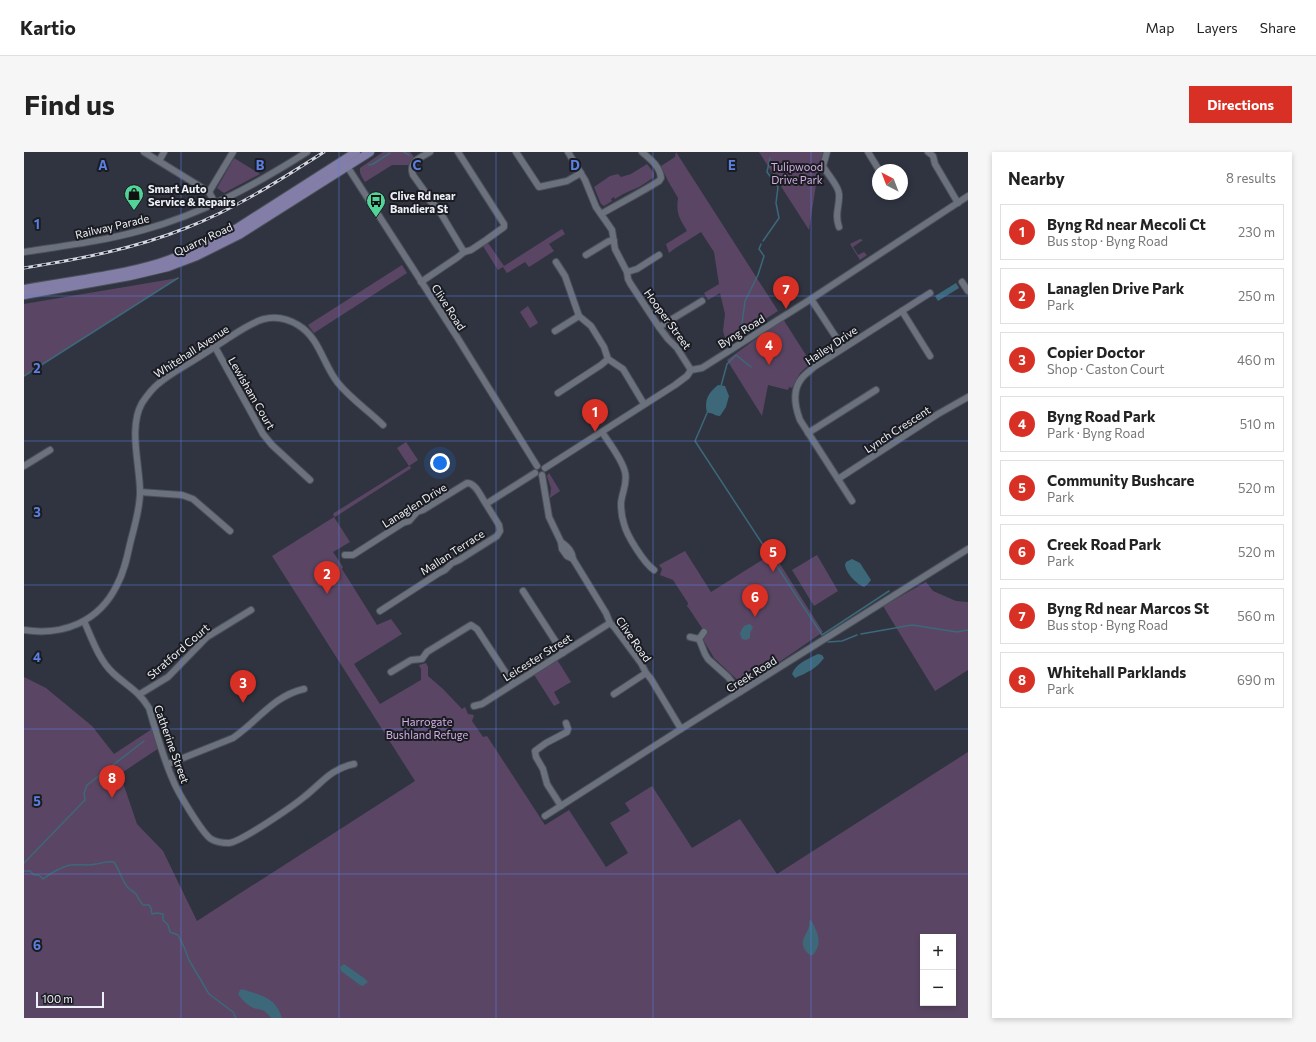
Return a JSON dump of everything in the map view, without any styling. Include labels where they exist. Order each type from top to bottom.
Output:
[{"type":"main road","name":"Quarry Road","points":[[24,295],[130,276],[168,267],[212,250],[239,235],[345,164],[356,152]]},
{"type":"main road","name":"Quarry Road","points":[[24,289],[129,270],[159,263],[190,252],[221,237],[345,164],[370,152]]},
{"type":"street","points":[[144,152],[209,192],[215,203]]},
{"type":"street","points":[[159,161],[164,152]]},
{"type":"street","points":[[209,192],[233,152]]},
{"type":"street","name":"Railway Parade","points":[[24,252],[114,237],[144,230],[172,221],[244,189],[307,152]]},
{"type":"street","points":[[430,152],[414,161],[411,166],[412,171],[430,201],[437,207],[464,252]]},
{"type":"street","points":[[421,282],[464,252],[471,250],[502,230],[504,227],[504,224],[458,152]]},
{"type":"street","points":[[516,152],[539,187],[567,181],[581,173]]},
{"type":"street","name":"Hooper Street","points":[[568,152],[585,180],[596,208],[612,230],[615,249],[624,263],[630,283],[659,327],[677,348],[691,370]]},
{"type":"street","points":[[601,214],[659,181],[661,175],[655,163],[642,152]]},
{"type":"street","points":[[826,152],[823,166],[839,194],[836,220],[839,227]]},
{"type":"street","points":[[868,152],[875,164]]},
{"type":"street","points":[[939,152],[930,154],[958,203]]},
{"type":"street","name":"Clive Road","points":[[345,164],[537,466]]},
{"type":"street","name":"Byng Road","points":[[545,468],[687,376],[691,370],[702,368],[811,299],[968,196]]},
{"type":"street","points":[[586,255],[609,241],[614,241]]},
{"type":"street","points":[[627,272],[637,269],[659,255]]},
{"type":"street","points":[[556,262],[566,276],[579,316],[591,326],[604,347],[608,359],[623,370],[644,404]]},
{"type":"street","points":[[962,282],[968,291]]},
{"type":"street","name":"Hailey Drive","points":[[852,501],[808,433],[797,413],[796,391],[802,378],[814,367],[930,294]]},
{"type":"street","points":[[811,299],[843,348]]},
{"type":"street","points":[[659,327],[702,301]]},
{"type":"street","points":[[902,311],[930,356]]},
{"type":"street","points":[[555,331],[579,316]]},
{"type":"street","name":"Whitehall Avenue","points":[[24,630],[36,632],[56,631],[70,627],[84,621],[96,612],[110,598],[118,585],[123,572],[137,518],[140,492],[136,431],[138,416],[142,404],[156,385],[247,325],[270,317],[289,320],[306,331],[316,344],[337,382],[383,425]]},
{"type":"street","name":"Lewisham Court","points":[[215,347],[263,434],[272,445],[310,480]]},
{"type":"street","points":[[558,393],[608,359]]},
{"type":"street","points":[[808,433],[876,390]]},
{"type":"street","name":"Lynch Crescent","points":[[838,479],[938,414],[968,397]]},
{"type":"street","points":[[602,432],[625,471],[626,485],[621,503],[624,524],[629,536],[648,566],[654,570]]},
{"type":"street","points":[[24,466],[50,450]]},
{"type":"street","points":[[542,465],[545,468],[546,471],[542,475],[538,476],[535,473],[534,470],[537,466],[542,465]]},
{"type":"street","points":[[486,504],[535,473]]},
{"type":"street","name":"Clive Road","points":[[542,475],[548,517],[561,542],[562,549],[572,560],[606,613],[610,623],[652,679],[681,729]]},
{"type":"street","name":"Lanaglen Drive","points":[[345,555],[353,555],[403,523],[409,521],[417,512],[423,510],[466,483],[470,483],[474,486],[486,504]]},
{"type":"street","points":[[140,492],[182,495],[193,499],[230,531]]},
{"type":"street","name":"Mallan Terrace","points":[[380,611],[432,577],[444,571],[452,562],[459,560],[499,534],[499,525],[486,504]]},
{"type":"street","name":"Creek Road","points":[[545,816],[968,549]]},
{"type":"street","points":[[523,591],[563,653]]},
{"type":"street","name":"Stratford Court","points":[[140,694],[168,677],[207,637],[251,610]]},
{"type":"street","name":"Catherine Street","points":[[84,621],[105,665],[113,674],[140,694],[149,708],[173,780],[205,832],[212,839],[230,843],[247,835],[305,797],[334,771],[343,766],[354,764]]},
{"type":"street","name":"Leicester Street","points":[[474,706],[482,704],[610,623]]},
{"type":"street","points":[[391,672],[411,660],[422,659],[427,652],[471,625],[478,629],[513,684]]},
{"type":"street","points":[[699,639],[704,632]]},
{"type":"street","points":[[690,637],[699,639]]},
{"type":"street","points":[[699,639],[708,658],[728,677],[740,692]]},
{"type":"street","points":[[614,694],[646,673]]},
{"type":"street","points":[[168,764],[233,738],[282,697],[293,691],[304,689]]},
{"type":"street","points":[[560,806],[547,784],[543,769],[536,757],[535,751],[546,743],[567,732],[568,729],[566,723]]},
{"type":"green space","points":[[383,152],[410,152],[414,157],[408,165],[392,165],[365,182],[360,173],[360,168]]},
{"type":"green space","points":[[676,152],[778,311],[727,344],[723,331],[725,314],[720,293],[708,300],[704,293],[719,284],[714,252],[701,232],[669,253],[666,244],[687,231],[677,208],[678,198],[661,166],[675,157]]},
{"type":"green space","name":"Tulipwood Drive Park","points":[[759,152],[823,152],[819,165],[809,230]]},
{"type":"green space","points":[[234,158],[260,174],[224,193],[217,188]]},
{"type":"green space","points":[[647,164],[654,173],[653,178],[615,199],[614,197],[611,199],[612,201],[604,206],[601,204],[594,187],[610,176],[618,174],[621,177],[631,174]]},
{"type":"green space","points":[[562,229],[565,234],[549,244],[554,251],[529,267],[525,262],[507,273],[503,267],[498,270],[481,243],[486,240],[504,266]]},
{"type":"green space","points":[[860,239],[863,240],[853,247],[858,255],[864,252],[867,255],[860,260],[850,244]]},
{"type":"green space","points":[[402,265],[407,273],[314,333],[308,325]]},
{"type":"green space","points":[[178,278],[24,376],[24,304]]},
{"type":"green space","points":[[528,306],[538,323],[530,328],[520,312]]},
{"type":"green space","points":[[783,319],[811,363],[800,373],[792,388],[789,387],[788,390],[768,385],[762,416],[727,360]]},
{"type":"green space","points":[[406,442],[418,460],[409,466],[397,448]]},
{"type":"green space","points":[[409,466],[411,467],[410,469],[335,517],[333,515],[334,513]]},
{"type":"green space","points":[[549,473],[560,491],[550,498],[551,488],[547,476]]},
{"type":"green space","name":"Harrogate Bushland Refuge","points":[[334,517],[350,542],[333,552],[343,567],[342,569],[377,625],[391,619],[402,634],[354,664],[380,704],[421,680],[421,669],[419,665],[426,663],[428,667],[428,676],[462,709],[465,707],[468,714],[474,715],[472,721],[483,737],[487,736],[545,825],[569,810],[606,867],[628,853],[610,823],[630,811],[625,803],[652,786],[692,848],[740,819],[777,874],[968,752],[968,1018],[24,1018],[24,677],[46,688],[92,726],[114,754],[152,729],[159,748],[120,774],[137,824],[163,851],[197,921],[415,781],[272,556]]},
{"type":"green space","points":[[685,551],[711,592],[773,553],[823,632],[744,686],[714,658],[704,641],[704,637],[708,632],[702,628],[687,607],[688,603],[673,580],[660,575],[662,569],[659,565]]},
{"type":"green space","points":[[817,555],[838,591],[814,606],[792,570]]},
{"type":"green space","points":[[926,582],[933,591],[956,601],[968,602],[968,670],[935,691],[883,606]]},
{"type":"green space","points":[[556,658],[571,682],[554,692],[560,703],[554,706],[533,673]]},
{"type":"water","points":[[956,283],[959,288],[938,301],[935,296]]},
{"type":"water","points":[[718,385],[725,386],[729,396],[726,407],[720,416],[707,413],[706,408],[708,397]]},
{"type":"water","points":[[852,559],[860,563],[871,580],[864,587],[852,578],[847,571],[845,565],[846,562]]},
{"type":"water","points":[[750,624],[753,627],[750,633],[750,638],[746,640],[742,639],[740,634],[742,628]]},
{"type":"water","points":[[818,654],[822,655],[824,658],[821,662],[811,670],[795,678],[792,674],[796,667]]},
{"type":"water","points":[[811,920],[816,929],[819,942],[813,955],[810,955],[805,950],[803,945],[809,921]]},
{"type":"water","points":[[344,964],[368,982],[363,986],[360,985],[341,971],[340,967]]},
{"type":"water","points":[[242,989],[261,995],[271,1001],[279,1011],[282,1018],[271,1018],[265,1011],[248,1005],[238,994]]},
{"type":"waterway","points":[[404,152],[409,155]]},
{"type":"waterway","points":[[369,165],[390,153]]},
{"type":"waterway","points":[[763,241],[779,218],[776,203],[778,187],[767,172],[770,158]]},
{"type":"waterway","points":[[736,337],[742,324],[745,301],[758,275],[764,256],[759,249],[761,244]]},
{"type":"waterway","points":[[24,376],[178,278]]},
{"type":"waterway","points":[[721,386],[727,364],[736,355],[751,367]]},
{"type":"waterway","points":[[707,413],[695,441],[822,635],[889,591]]},
{"type":"waterway","points":[[861,634],[912,625],[957,632],[968,630]]},
{"type":"waterway","points":[[828,642],[842,641],[857,635]]},
{"type":"waterway","points":[[24,863],[85,800],[84,793],[87,785],[144,741]]},
{"type":"waterway","points":[[24,871],[30,871],[34,875],[39,875],[43,879],[56,870],[68,866],[114,862],[129,889],[136,894],[143,905],[149,905],[152,914],[163,914],[163,920],[168,925],[170,932],[178,935],[189,960],[209,994],[233,1012],[236,1018]]},
{"type":"railway","points":[[24,268],[126,248],[186,228],[240,203],[324,152]]},
{"type":"place","name":"Smart Auto Service & Repairs","points":[[134,211]]},
{"type":"place","name":"Clive Rd near Bandiera St","points":[[376,218]]},
{"type":"place","name":"Byng Rd near Marcos St","points":[[786,309]]},
{"type":"place","name":"Byng Road Park","points":[[769,365]]},
{"type":"place","name":"Byng Rd near Mecoli Ct","points":[[595,432]]},
{"type":"place","name":"Community Bushcare","points":[[773,572]]},
{"type":"place","name":"Lanaglen Drive Park","points":[[327,594]]},
{"type":"place","name":"Creek Road Park","points":[[755,617]]},
{"type":"place","name":"Copier Doctor","points":[[243,703]]},
{"type":"place","name":"Whitehall Parklands","points":[[112,798]]}]
